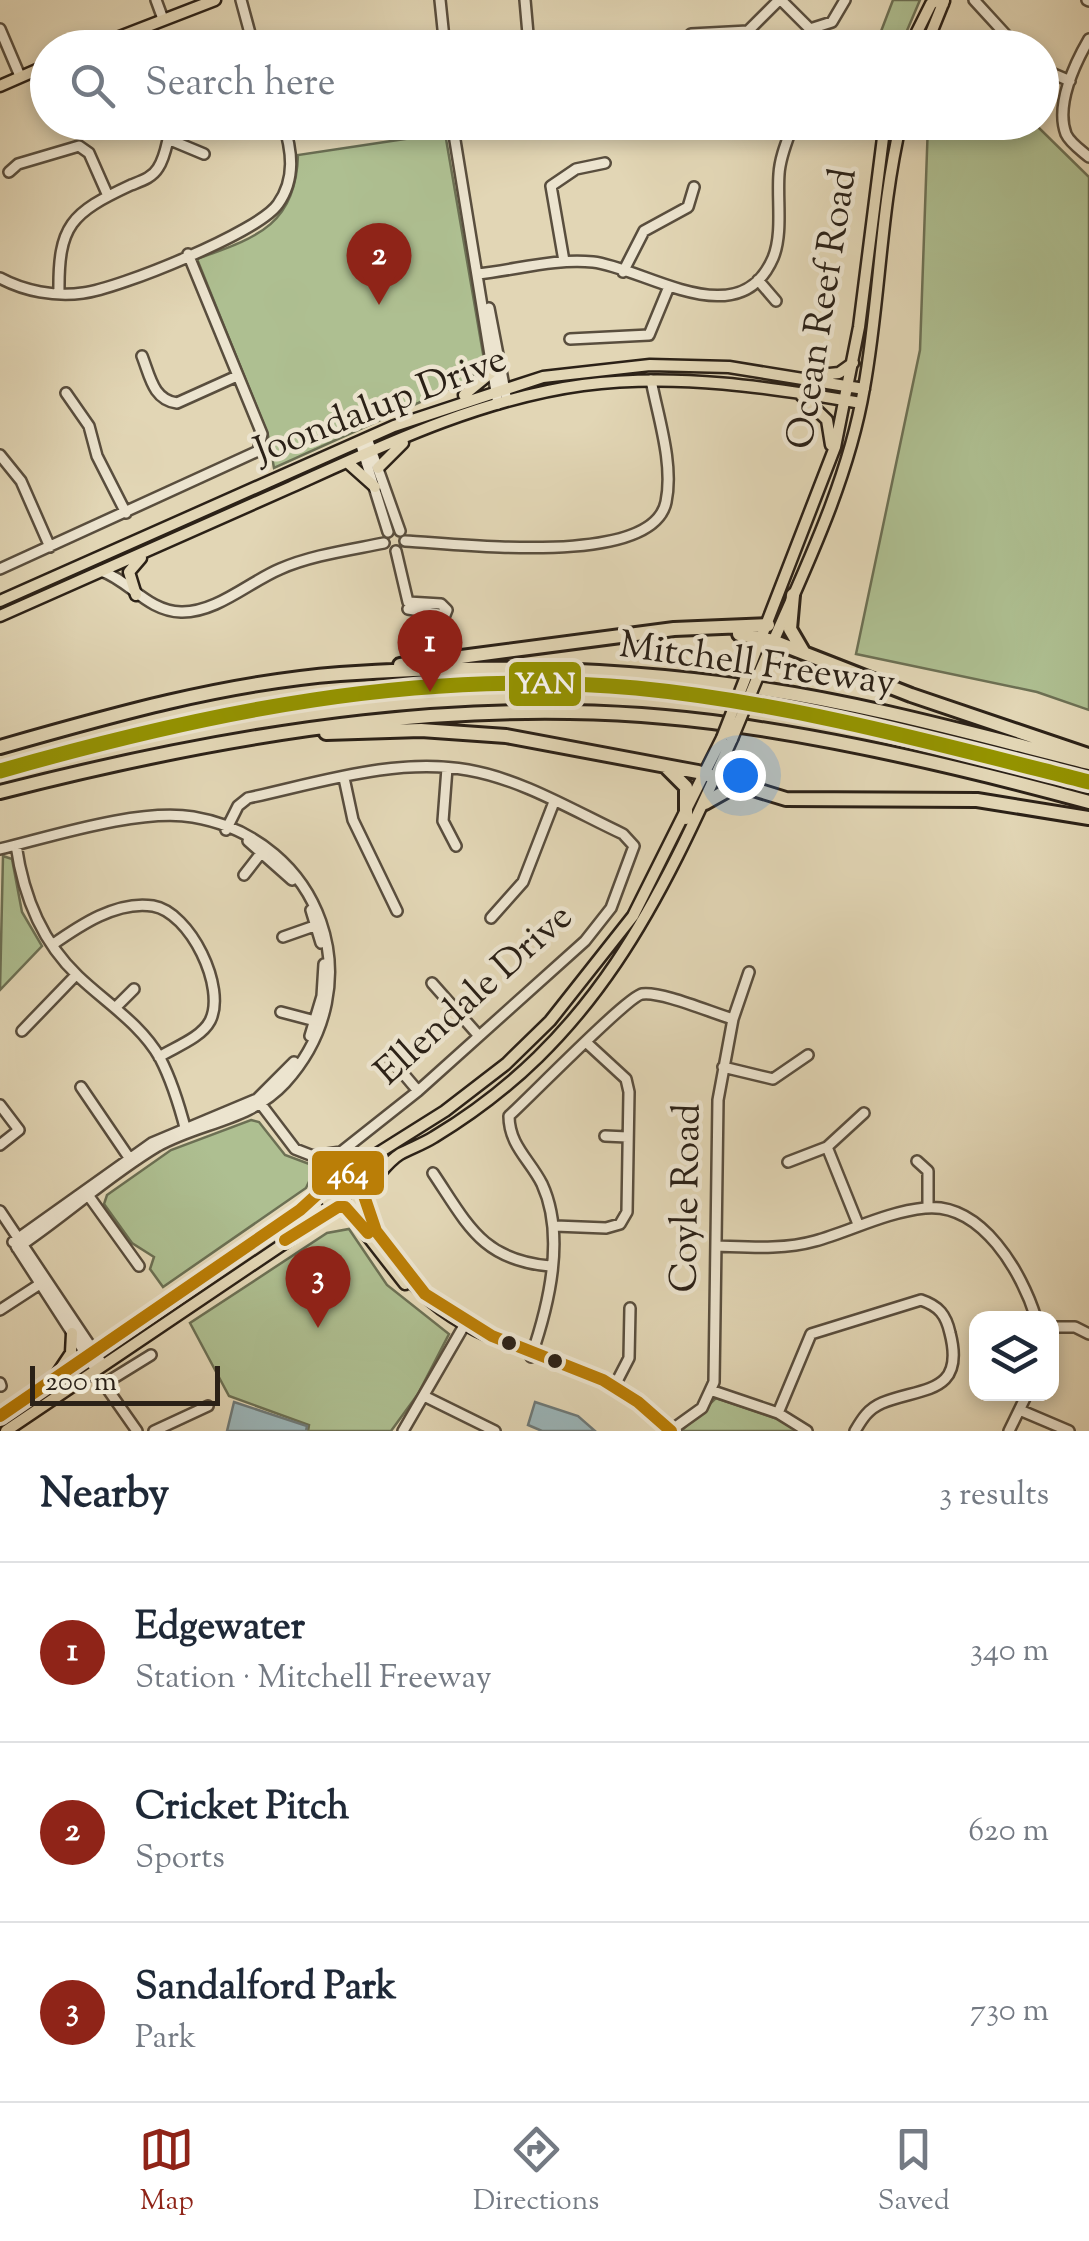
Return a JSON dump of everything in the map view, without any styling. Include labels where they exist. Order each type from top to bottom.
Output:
[{"type":"highway","points":[[793,595],[790,628],[806,655]]},
{"type":"highway","points":[[338,674],[674,629],[768,635],[806,655],[1089,759]]},
{"type":"highway","name":"Mitchell Freeway","points":[[0,747],[146,706],[338,674],[480,668],[644,674],[837,702],[1089,759]]},
{"type":"highway","name":"Mitchell Freeway","points":[[0,792],[141,756],[264,735],[416,716],[629,715],[732,724],[874,749],[1089,802]]},
{"type":"highway","points":[[264,735],[464,732],[553,743],[656,763],[806,801],[978,800],[1089,818]]},
{"type":"highway","points":[[656,763],[682,779],[686,818]]},
{"type":"highway","points":[[705,803],[737,785]]},
{"type":"main road","points":[[131,30],[196,0]]},
{"type":"main road","points":[[125,30],[215,0]]},
{"type":"main road","points":[[915,30],[927,0]]},
{"type":"main road","points":[[917,30],[937,0],[944,2],[932,30]]},
{"type":"main road","points":[[0,83],[30,69]]},
{"type":"main road","name":"Ocean Reef Road","points":[[348,1172],[445,1112],[506,1064],[550,1021],[633,916],[711,775],[753,675],[831,461],[854,364],[884,140]]},
{"type":"main road","name":"Ocean Reef Road","points":[[768,635],[793,595],[846,459],[861,404],[883,219],[898,140]]},
{"type":"main road","points":[[789,374],[833,376],[854,364]]},
{"type":"main road","name":"Joondalup Drive","points":[[0,601],[363,440],[499,388],[581,371],[650,366],[789,374],[864,390]]},
{"type":"main road","points":[[456,402],[492,372]]},
{"type":"main road","name":"Joondalup Drive","points":[[0,616],[416,432],[502,403],[582,386],[650,380],[786,389],[861,404]]},
{"type":"main road","points":[[786,389],[807,397],[822,412],[831,434],[831,461]]},
{"type":"main road","points":[[378,468],[416,432]]},
{"type":"main road","points":[[347,462],[375,488]]},
{"type":"main road","points":[[132,593],[130,568],[153,548]]},
{"type":"main road","name":"Ocean Reef Road","points":[[359,1194],[399,1154],[433,1138],[520,1074],[568,1024],[645,922],[705,803],[711,775]]},
{"type":"main road","points":[[0,1416],[300,1210],[324,1189],[331,1174],[348,1172],[358,1179],[359,1194],[380,1241],[413,1284],[463,1326]]},
{"type":"main road","points":[[324,1189],[328,1200],[342,1207],[429,1308],[463,1326],[614,1386],[669,1431]]},
{"type":"main road","points":[[6,1431],[359,1194]]},
{"type":"main road","points":[[54,1379],[69,1358],[72,1333]]},
{"type":"street","points":[[156,0],[162,16]]},
{"type":"street","points":[[240,0],[249,30]]},
{"type":"street","points":[[437,0],[440,30]]},
{"type":"street","points":[[526,0],[528,30]]},
{"type":"street","points":[[750,30],[780,0],[810,30],[832,22],[845,0]]},
{"type":"street","points":[[974,0],[1002,30]]},
{"type":"street","points":[[0,29],[19,73]]},
{"type":"street","points":[[1089,39],[1070,81],[1062,114],[1067,137],[1089,158]]},
{"type":"street","points":[[1059,76],[1070,81]]},
{"type":"street","points":[[78,146],[79,140]]},
{"type":"street","points":[[59,293],[59,254],[66,231],[84,209],[150,177],[168,140]]},
{"type":"street","points":[[170,140],[204,154]]},
{"type":"street","points":[[0,278],[26,288],[85,293],[243,233],[276,207],[291,170],[285,140]]},
{"type":"street","points":[[458,140],[502,403]]},
{"type":"street","points":[[481,274],[564,261],[597,262],[668,289],[701,295],[732,293],[758,280],[775,254],[779,170],[788,140]]},
{"type":"street","points":[[9,172],[18,164],[78,146],[89,153],[108,196]]},
{"type":"street","points":[[564,261],[552,186],[576,169],[605,163]]},
{"type":"street","points":[[623,272],[644,231],[688,206],[694,187]]},
{"type":"street","points":[[0,570],[253,457],[262,434],[188,254]]},
{"type":"street","points":[[481,274],[492,372],[499,388]]},
{"type":"street","points":[[758,280],[776,301]]},
{"type":"street","points":[[570,340],[650,335],[668,289]]},
{"type":"street","points":[[142,356],[159,396],[168,402],[177,403],[237,376]]},
{"type":"street","points":[[363,440],[375,488],[394,532],[406,542],[574,548],[627,536],[657,520],[666,504],[666,466],[650,380]]},
{"type":"street","points":[[66,393],[89,426],[100,464],[126,513]]},
{"type":"street","points":[[368,453],[378,468],[394,532]]},
{"type":"street","points":[[0,454],[21,481],[50,547]]},
{"type":"street","points":[[100,571],[114,575],[132,593],[182,612],[208,607],[315,557],[384,544],[394,532]]},
{"type":"street","points":[[396,551],[406,542]]},
{"type":"street","points":[[384,544],[396,551],[408,606]]},
{"type":"street","points":[[124,547],[117,564],[132,593]]},
{"type":"street","name":"Ellendale Drive","points":[[227,828],[243,800],[399,768],[448,768],[500,779],[629,836],[634,853],[603,921],[418,1090],[341,1152],[320,1156],[289,1144],[258,1103]]},
{"type":"street","points":[[448,768],[443,821],[456,846]]},
{"type":"street","points":[[344,778],[353,820],[397,910]]},
{"type":"street","points":[[492,918],[524,882],[554,802]]},
{"type":"street","points":[[0,852],[150,817],[190,816],[227,828],[264,848],[301,882],[319,924],[330,977],[304,1058],[258,1103],[186,1130],[131,1161],[89,1195],[17,1243]]},
{"type":"street","points":[[16,848],[28,901],[52,945],[76,975],[116,1007],[159,1057],[186,1130]]},
{"type":"street","points":[[244,874],[264,848]]},
{"type":"street","points":[[52,945],[94,918],[146,906],[165,911],[197,942],[213,996],[212,1018],[203,1031],[159,1057]]},
{"type":"street","points":[[282,937],[319,924]]},
{"type":"street","name":"Coyle Road","points":[[713,1391],[718,1100],[733,1019],[749,972]]},
{"type":"street","points":[[22,1030],[76,975]]},
{"type":"street","points":[[432,984],[478,1036]]},
{"type":"street","points":[[116,1007],[134,989]]},
{"type":"street","points":[[532,1354],[546,1308],[555,1226],[542,1184],[509,1134],[509,1116],[588,1044],[629,998],[646,992],[733,1019]]},
{"type":"street","points":[[281,1012],[318,1022]]},
{"type":"street","points":[[555,1226],[606,1228],[620,1224],[627,1212],[630,1092],[626,1080],[588,1044]]},
{"type":"street","points":[[723,1067],[773,1079],[808,1055]]},
{"type":"street","points":[[390,1058],[418,1090]]},
{"type":"street","points":[[80,1086],[131,1161]]},
{"type":"street","points":[[0,1105],[19,1130],[0,1145]]},
{"type":"street","points":[[788,1162],[827,1147],[864,1113]]},
{"type":"street","points":[[605,1136],[627,1137]]},
{"type":"street","points":[[827,1147],[858,1224]]},
{"type":"street","points":[[917,1161],[928,1171],[928,1207]]},
{"type":"street","points":[[434,1173],[476,1237],[518,1263],[550,1266]]},
{"type":"street","points":[[89,1195],[140,1266]]},
{"type":"street","points":[[716,1246],[785,1246],[928,1207],[967,1220],[995,1240],[1016,1267],[1033,1311]]},
{"type":"street","points":[[0,1211],[100,1367]]},
{"type":"street","points":[[0,1222],[17,1243]]},
{"type":"street","points":[[0,1310],[42,1282]]},
{"type":"street","points":[[42,1282],[72,1333],[91,1354]]},
{"type":"street","points":[[778,1413],[811,1334],[922,1300],[934,1305],[945,1315],[952,1337],[953,1361],[947,1376],[939,1388],[870,1410],[855,1431]]},
{"type":"street","points":[[614,1386],[629,1358],[630,1308]]},
{"type":"street","points":[[403,1431],[426,1398],[463,1326]]},
{"type":"street","points":[[1059,1327],[1075,1327],[1089,1334]]},
{"type":"street","points":[[137,1431],[104,1384],[151,1355]]},
{"type":"street","points":[[679,1431],[713,1391],[778,1413],[807,1431]]},
{"type":"street","points":[[426,1398],[496,1431]]},
{"type":"street","points":[[1009,1431],[1025,1401]]},
{"type":"street","points":[[154,1431],[208,1406]]},
{"type":"street","points":[[1022,1410],[1069,1431]]},
{"type":"street","points":[[669,1431],[688,1420]]},
{"type":"green space","points":[[893,0],[920,0],[907,30],[882,30]]},
{"type":"green space","points":[[398,140],[446,140],[485,365],[465,382],[274,468],[268,435],[197,259],[254,236],[280,214],[290,198],[298,155]]},
{"type":"green space","points":[[927,140],[1051,140],[1089,177],[1089,710],[1037,692],[856,654],[920,350]]},
{"type":"green space","points":[[3,856],[12,859],[22,912],[42,946],[0,990]]},
{"type":"green space","points":[[251,1120],[259,1122],[285,1155],[312,1165],[314,1171],[306,1188],[163,1287],[150,1269],[154,1257],[132,1243],[104,1204],[107,1195],[171,1150]]},
{"type":"green space","points":[[349,1229],[387,1285],[449,1334],[418,1394],[391,1431],[308,1431],[309,1425],[229,1396],[190,1323],[327,1233]]},
{"type":"green space","points":[[716,1398],[781,1420],[799,1431],[681,1431]]},
{"type":"water","points":[[234,1402],[307,1426],[306,1431],[227,1431]]},
{"type":"water","points":[[535,1402],[578,1416],[595,1431],[542,1431],[528,1425]]},
{"type":"transit line","name":"YAN","points":[[0,771],[156,730],[314,700],[474,684],[555,683],[636,688],[751,704],[864,726],[1089,782]]},
{"type":"transit line","name":"464","points":[[0,1416],[300,1210],[323,1189],[329,1176],[343,1170],[359,1181],[376,1231],[425,1294],[492,1336],[603,1380],[638,1402],[671,1431]]},
{"type":"transit line","name":"464","points":[[285,1240],[338,1207],[345,1207],[368,1233]]},
{"type":"place","name":"Cricket Pitch","points":[[379,305]]},
{"type":"place","name":"Edgewater","points":[[430,692]]},
{"type":"place","name":"Sandalford Park","points":[[318,1328]]}]
